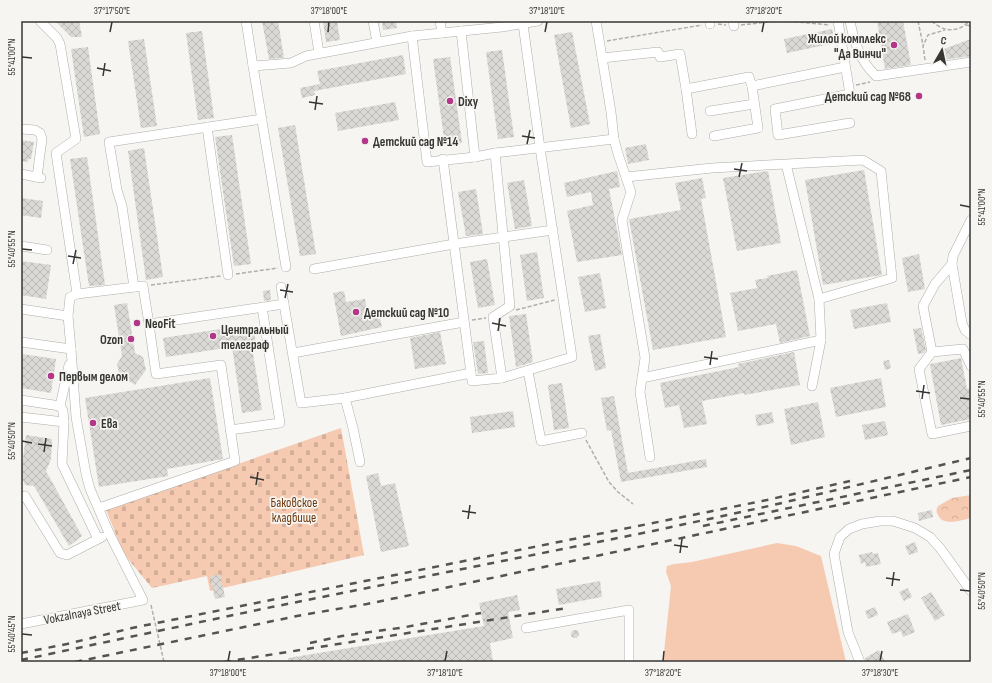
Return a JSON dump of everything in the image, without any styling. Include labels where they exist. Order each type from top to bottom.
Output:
[{"type":"street","points":[[40,21],[58,38],[60,44],[76,139],[56,153],[76,294]]},
{"type":"street","points":[[246,21],[286,267]]},
{"type":"street","points":[[314,21],[319,53]]},
{"type":"street","points":[[373,21],[377,42]]},
{"type":"street","points":[[440,21],[442,33]]},
{"type":"street","points":[[253,66],[291,63],[306,56],[319,53],[412,36],[461,31],[488,25],[523,24],[538,21]]},
{"type":"street","points":[[596,21],[614,139],[631,192],[622,220],[645,358],[640,392],[650,457]]},
{"type":"street","points":[[850,21],[854,41],[868,69],[876,76],[971,62]]},
{"type":"street","points":[[443,159],[472,381],[502,378],[572,357],[540,148],[523,24]]},
{"type":"street","points":[[839,24],[850,94],[775,109],[778,135],[850,123]]},
{"type":"street","points":[[461,31],[475,157]]},
{"type":"street","points":[[412,36],[426,162],[614,139]]},
{"type":"street","points":[[602,58],[658,52],[660,57],[680,54],[692,134]]},
{"type":"street","points":[[752,86],[845,67]]},
{"type":"street","points":[[686,89],[749,77],[752,86],[758,128],[714,136]]},
{"type":"street","points":[[710,111],[754,104]]},
{"type":"street","points":[[99,508],[235,461],[220,365],[156,374],[149,324],[117,190],[109,142],[262,119]]},
{"type":"street","points":[[207,127],[228,275]]},
{"type":"street","points":[[21,129],[35,130],[40,133],[42,139],[39,177],[21,174]]},
{"type":"street","points":[[495,153],[510,306],[494,317],[502,378]]},
{"type":"street","points":[[626,177],[712,168],[863,160],[881,171],[892,278],[819,299]]},
{"type":"street","points":[[786,164],[819,299],[821,340],[812,386]]},
{"type":"street","points":[[971,220],[954,256],[952,264],[962,323],[965,330],[971,335]]},
{"type":"street","points":[[314,269],[454,244],[553,230]]},
{"type":"street","points":[[21,246],[47,250]]},
{"type":"street","points":[[932,352],[922,306],[935,284],[952,264]]},
{"type":"street","points":[[139,287],[76,294],[70,297],[68,316],[76,417],[86,474],[90,489],[109,533],[143,600]]},
{"type":"street","points":[[281,287],[301,403],[345,398],[470,373]]},
{"type":"street","points":[[149,324],[284,304]]},
{"type":"street","points":[[230,430],[280,422],[262,307]]},
{"type":"street","points":[[21,309],[68,316]]},
{"type":"street","points":[[293,353],[464,322]]},
{"type":"street","points":[[642,378],[821,340]]},
{"type":"street","points":[[21,342],[71,353]]},
{"type":"street","points":[[971,366],[963,349],[932,352],[919,369],[932,434],[971,426]]},
{"type":"street","points":[[60,406],[71,353]]},
{"type":"street","points":[[528,371],[541,441],[582,433]]},
{"type":"street","points":[[345,398],[360,462]]},
{"type":"street","points":[[21,400],[60,406],[64,411],[62,464],[98,539]]},
{"type":"street","points":[[21,417],[64,422]]},
{"type":"street","points":[[21,498],[25,496],[60,553],[67,555],[109,533]]},
{"type":"street","points":[[860,662],[848,632],[834,554],[840,537],[849,529],[862,524],[880,521],[893,521],[915,528],[930,537],[940,548],[971,591]]},
{"type":"street","name":"Vokzalnaya Street","points":[[21,624],[143,600]]},
{"type":"street","points":[[526,628],[629,610],[629,662]]},
{"type":"path","points":[[599,42],[710,22],[734,23],[777,21]]},
{"type":"path","points":[[788,21],[839,24]]},
{"type":"path","points":[[918,21],[926,69]]},
{"type":"path","points":[[932,21],[945,30]]},
{"type":"path","points":[[923,46],[928,35],[945,30],[955,30],[966,25],[970,21]]},
{"type":"path","points":[[966,25],[971,26]]},
{"type":"path","points":[[139,287],[286,267]]},
{"type":"path","points":[[582,433],[609,482],[618,492],[633,504]]},
{"type":"path","points":[[143,600],[150,600],[164,662]]},
{"type":"green space","name":"Баковское кладбище","points":[[341,428],[364,555],[210,591],[207,576],[152,588],[124,554],[106,510]]},
{"type":"green space","points":[[971,495],[971,518],[953,522],[940,519],[937,514],[938,506],[952,498]]},
{"type":"green space","points":[[777,543],[796,546],[821,556],[846,662],[663,662],[671,586],[666,572],[667,566],[692,562]]},
{"type":"building","points":[[79,21],[82,37],[71,37],[56,22]]},
{"type":"building","points":[[262,21],[278,21],[284,58],[269,59]]},
{"type":"building","points":[[323,21],[337,21],[340,40],[326,42]]},
{"type":"building","points":[[382,21],[396,21],[397,28],[383,30]]},
{"type":"building","name":"Жилой комплекс \"Да Винчи\"","points":[[877,21],[903,21],[911,65],[885,69]]},
{"type":"building","points":[[832,29],[835,43],[787,53],[784,39]]},
{"type":"building","points":[[202,31],[214,118],[198,120],[186,33]]},
{"type":"building","points":[[572,32],[590,124],[571,128],[554,35]]},
{"type":"building","points":[[144,39],[157,126],[141,128],[128,41]]},
{"type":"building","points":[[971,39],[971,56],[942,60],[938,51]]},
{"type":"building","points":[[88,47],[100,134],[84,137],[71,49]]},
{"type":"building","points":[[502,50],[514,137],[498,139],[486,52]]},
{"type":"building","points":[[403,55],[406,74],[314,91],[315,95],[302,98],[300,88],[320,84],[317,71]]},
{"type":"building","points":[[450,57],[462,143],[445,145],[433,59]]},
{"type":"building","points":[[395,102],[399,120],[338,131],[335,113]]},
{"type":"building","points":[[295,125],[316,254],[300,256],[278,128]]},
{"type":"building","points":[[232,135],[251,264],[234,266],[215,137]]},
{"type":"building","points":[[21,140],[34,142],[31,159],[28,159],[28,162],[21,161]]},
{"type":"building","points":[[646,144],[649,160],[628,164],[625,148]]},
{"type":"building","points":[[144,148],[163,277],[146,280],[128,151]]},
{"type":"building","points":[[87,157],[105,285],[89,286],[70,159]]},
{"type":"building","points":[[864,170],[882,275],[823,285],[805,180]]},
{"type":"building","points":[[617,171],[620,187],[609,189],[622,255],[577,262],[567,211],[593,205],[591,192],[567,197],[564,183]]},
{"type":"building","points":[[768,171],[781,243],[737,251],[723,178]]},
{"type":"building","points":[[702,178],[706,198],[701,199],[726,337],[653,350],[629,219],[681,210],[675,183]]},
{"type":"building","points":[[524,180],[532,226],[515,229],[507,183]]},
{"type":"building","points":[[476,189],[483,234],[466,236],[458,192]]},
{"type":"building","points":[[21,198],[43,201],[41,218],[21,215]]},
{"type":"building","points":[[537,252],[544,298],[527,301],[520,255]]},
{"type":"building","points":[[919,254],[925,289],[908,292],[902,258]]},
{"type":"building","points":[[487,259],[495,305],[478,308],[470,262]]},
{"type":"building","points":[[21,261],[51,265],[46,299],[21,295]]},
{"type":"building","points":[[797,270],[810,336],[780,343],[776,324],[738,331],[730,293],[757,288],[755,280]]},
{"type":"building","points":[[600,273],[606,308],[585,312],[578,277]]},
{"type":"building","points":[[270,290],[271,300],[264,301],[263,291]]},
{"type":"building","name":"Детский сад №10","points":[[344,291],[346,302],[365,299],[368,316],[379,314],[382,327],[341,336],[333,293]]},
{"type":"building","points":[[127,303],[135,353],[143,357],[146,370],[135,385],[119,374],[117,364],[122,356],[114,305]]},
{"type":"building","points":[[887,303],[891,322],[854,329],[850,310]]},
{"type":"building","points":[[526,314],[533,362],[516,367],[509,316]]},
{"type":"building","points":[[227,328],[228,333],[253,328],[256,343],[252,347],[262,410],[242,413],[232,347],[166,357],[163,338]]},
{"type":"building","points":[[921,328],[926,350],[924,353],[918,354],[913,329]]},
{"type":"building","points":[[440,332],[446,364],[415,369],[410,338]]},
{"type":"building","points":[[600,334],[606,368],[595,371],[588,336]]},
{"type":"building","points":[[484,341],[488,373],[478,374],[473,342]]},
{"type":"building","points":[[794,352],[800,385],[702,401],[707,424],[684,428],[679,405],[665,408],[660,383],[739,367],[738,364]]},
{"type":"building","points":[[22,354],[56,359],[51,393],[21,388]]},
{"type":"building","points":[[961,358],[967,389],[971,388],[971,419],[941,425],[930,365]]},
{"type":"building","points":[[889,360],[891,368],[885,370],[883,361]]},
{"type":"building","points":[[210,378],[223,459],[167,469],[168,476],[99,487],[85,398]]},
{"type":"building","points":[[881,378],[886,407],[836,417],[830,388]]},
{"type":"building","points":[[562,383],[569,428],[554,430],[548,385]]},
{"type":"building","points":[[614,396],[628,473],[706,459],[707,467],[621,482],[611,430],[607,431],[601,398]]},
{"type":"building","points":[[818,402],[825,437],[791,445],[784,409]]},
{"type":"building","points":[[513,411],[515,427],[472,433],[470,417]]},
{"type":"building","points":[[772,412],[774,423],[757,426],[755,415]]},
{"type":"building","points":[[885,421],[888,435],[865,440],[862,425]]},
{"type":"building","points":[[26,435],[52,439],[51,459],[46,471],[82,536],[69,546],[34,486],[25,485],[21,475]]},
{"type":"building","points":[[378,473],[381,486],[395,483],[409,546],[381,552],[366,476]]},
{"type":"building","points":[[932,510],[933,517],[919,521],[918,513]]},
{"type":"building","points":[[915,542],[918,552],[909,555],[905,546]]},
{"type":"building","points":[[872,552],[873,554],[878,553],[881,564],[866,567],[865,562],[861,564],[859,555]]},
{"type":"building","points":[[220,574],[225,597],[215,599],[210,577]]},
{"type":"building","points":[[600,581],[602,597],[559,605],[556,589]]},
{"type":"building","points":[[908,588],[912,597],[904,601],[899,592]]},
{"type":"building","points":[[931,592],[945,615],[935,621],[921,598]]},
{"type":"building","points":[[517,595],[520,610],[508,612],[513,638],[490,643],[493,662],[288,662],[288,658],[484,626],[479,603]]},
{"type":"building","points":[[875,607],[878,615],[868,619],[865,611]]},
{"type":"building","points":[[908,614],[915,632],[903,637],[901,631],[892,634],[887,622]]},
{"type":"building","points":[[575,630],[578,631],[578,637],[575,638],[572,637],[571,634],[572,631]]},
{"type":"building","points":[[879,650],[885,662],[866,662],[865,658]]},
{"type":"railway","points":[[21,660],[262,609],[653,531],[769,506],[971,458]]},
{"type":"railway","points":[[703,526],[971,470]]},
{"type":"railway","points":[[75,662],[302,615],[430,591],[971,477]]},
{"type":"railway","points":[[21,653],[67,644],[132,628],[767,500],[850,481]]},
{"type":"railway","points":[[224,662],[567,608]]},
{"type":"railway","points":[[310,643],[342,636],[406,627],[481,613]]},
{"type":"place","name":"Жилой комплекс \"Да Винчи\"","points":[[894,45]]},
{"type":"place","name":"Детский сад №68","points":[[919,96]]},
{"type":"place","name":"Dixy","points":[[450,101]]},
{"type":"place","name":"Детский сад №14","points":[[365,141]]},
{"type":"place","name":"Детский сад №10","points":[[356,312]]},
{"type":"place","name":"NeoFit","points":[[137,323]]},
{"type":"place","name":"Центральный телеграф","points":[[213,336]]},
{"type":"place","name":"Ozon","points":[[131,339]]},
{"type":"place","name":"Первым делом","points":[[51,376]]},
{"type":"place","name":"Ева","points":[[93,423]]}]
